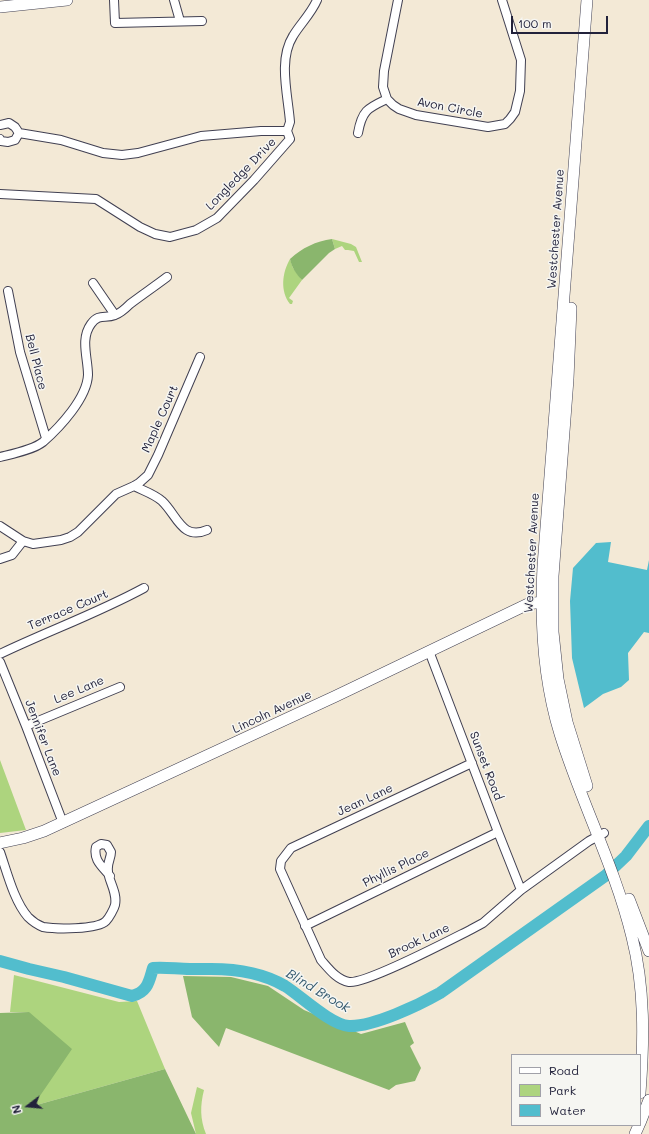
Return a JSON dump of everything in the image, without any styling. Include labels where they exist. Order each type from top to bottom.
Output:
[{"type":"main road","points":[[0,7],[67,0]]},
{"type":"main road","name":"Westchester Avenue","points":[[588,0],[543,566],[542,602],[545,664],[554,710],[567,755],[649,951]]},
{"type":"main road","name":"Westchester Avenue","points":[[594,0],[577,202],[568,379],[553,576],[553,600],[555,655],[566,716],[577,758],[601,834]]},
{"type":"main road","name":"Lincoln Avenue","points":[[0,843],[29,836],[63,823],[315,706],[528,604],[553,600]]},
{"type":"main road","name":"Westchester Avenue","points":[[618,879],[635,947],[641,992],[643,1037],[641,1083]]},
{"type":"main road","points":[[641,1121],[649,1100]]},
{"type":"street","points":[[114,0],[115,23],[202,21]]},
{"type":"street","points":[[174,0],[180,21]]},
{"type":"street","name":"Longledge Drive","points":[[0,194],[96,199],[140,227],[155,234],[170,237],[186,234],[205,226],[230,207],[286,146],[290,139],[287,131],[290,122],[284,62],[292,36],[313,9],[317,0]]},
{"type":"street","points":[[358,133],[363,113],[373,106],[388,99],[383,87],[384,71],[398,0]]},
{"type":"street","name":"Avon Circle","points":[[388,99],[399,109],[416,114],[488,127],[505,124],[516,112],[522,73],[519,51],[502,0]]},
{"type":"street","points":[[0,125],[8,123],[15,127],[19,133],[61,140],[103,152],[122,154],[138,153],[160,148],[201,136],[261,131],[287,131]]},
{"type":"street","points":[[0,139],[1,141],[8,142],[14,140],[19,133]]},
{"type":"street","points":[[0,457],[25,450],[42,442],[59,427],[79,400],[85,390],[88,373],[85,339],[87,331],[97,318],[115,315],[167,277]]},
{"type":"street","points":[[93,283],[115,315]]},
{"type":"street","name":"Bell Place","points":[[8,291],[20,352],[46,438]]},
{"type":"street","name":"Maple Court","points":[[23,541],[33,544],[61,540],[70,537],[78,532],[116,494],[134,486],[148,474],[158,455],[200,357]]},
{"type":"street","points":[[134,486],[154,495],[162,502],[184,529],[192,533],[207,530]]},
{"type":"street","points":[[0,526],[23,541],[12,555],[0,559]]},
{"type":"street","name":"Terrace Court","points":[[0,654],[113,605],[144,588]]},
{"type":"street","name":"Sunset Road","points":[[429,651],[521,890]]},
{"type":"street","name":"Jennifer Lane","points":[[0,662],[63,823]]},
{"type":"street","name":"Lee Lane","points":[[26,726],[120,687]]},
{"type":"street","name":"Jean Lane","points":[[280,869],[281,861],[291,848],[472,763]]},
{"type":"street","name":"Phyllis Place","points":[[305,926],[498,832]]},
{"type":"street","name":"Brook Lane","points":[[280,869],[321,960],[341,979],[354,982],[380,973],[483,923],[521,890],[601,834]]},
{"type":"street","points":[[0,852],[17,899],[23,910],[36,924],[43,927],[78,928],[101,924],[106,921],[115,906],[116,895],[110,876]]},
{"type":"green space","points":[[332,239],[351,244],[356,247],[362,262],[359,262],[354,251],[345,250],[342,246],[335,249]]},
{"type":"green space","points":[[332,239],[335,249],[302,280],[294,271],[290,259],[299,252],[320,241]]},
{"type":"green space","points":[[290,259],[293,268],[302,280],[289,298],[293,301],[292,304],[290,304],[287,299],[283,288],[285,270]]},
{"type":"green space","points":[[0,760],[26,830],[0,833]]},
{"type":"green space","points":[[14,975],[119,1002],[137,1001],[165,1069],[33,1106],[29,1012],[10,1012]]},
{"type":"green space","points":[[183,976],[231,977],[268,986],[304,1010],[361,1034],[405,1022],[414,1043],[410,1046],[421,1068],[415,1081],[396,1085],[389,1090],[226,1028],[219,1047],[192,1017]]},
{"type":"green space","points":[[29,1012],[72,1049],[33,1106],[165,1069],[196,1134],[0,1134],[0,1013]]},
{"type":"green space","points":[[197,1087],[204,1090],[201,1112],[206,1134],[196,1134],[191,1113]]},
{"type":"water","points":[[611,542],[608,562],[647,570],[649,560],[649,633],[644,632],[628,653],[629,680],[621,687],[603,694],[584,708],[572,658],[570,601],[573,568],[596,543]]},
{"type":"waterway","name":"Blind Brook","points":[[0,961],[132,996],[145,989],[149,982],[153,968],[220,969],[240,971],[259,975],[285,986],[334,1021],[349,1026],[370,1023],[396,1014],[440,993],[605,876],[626,856],[649,826]]}]
